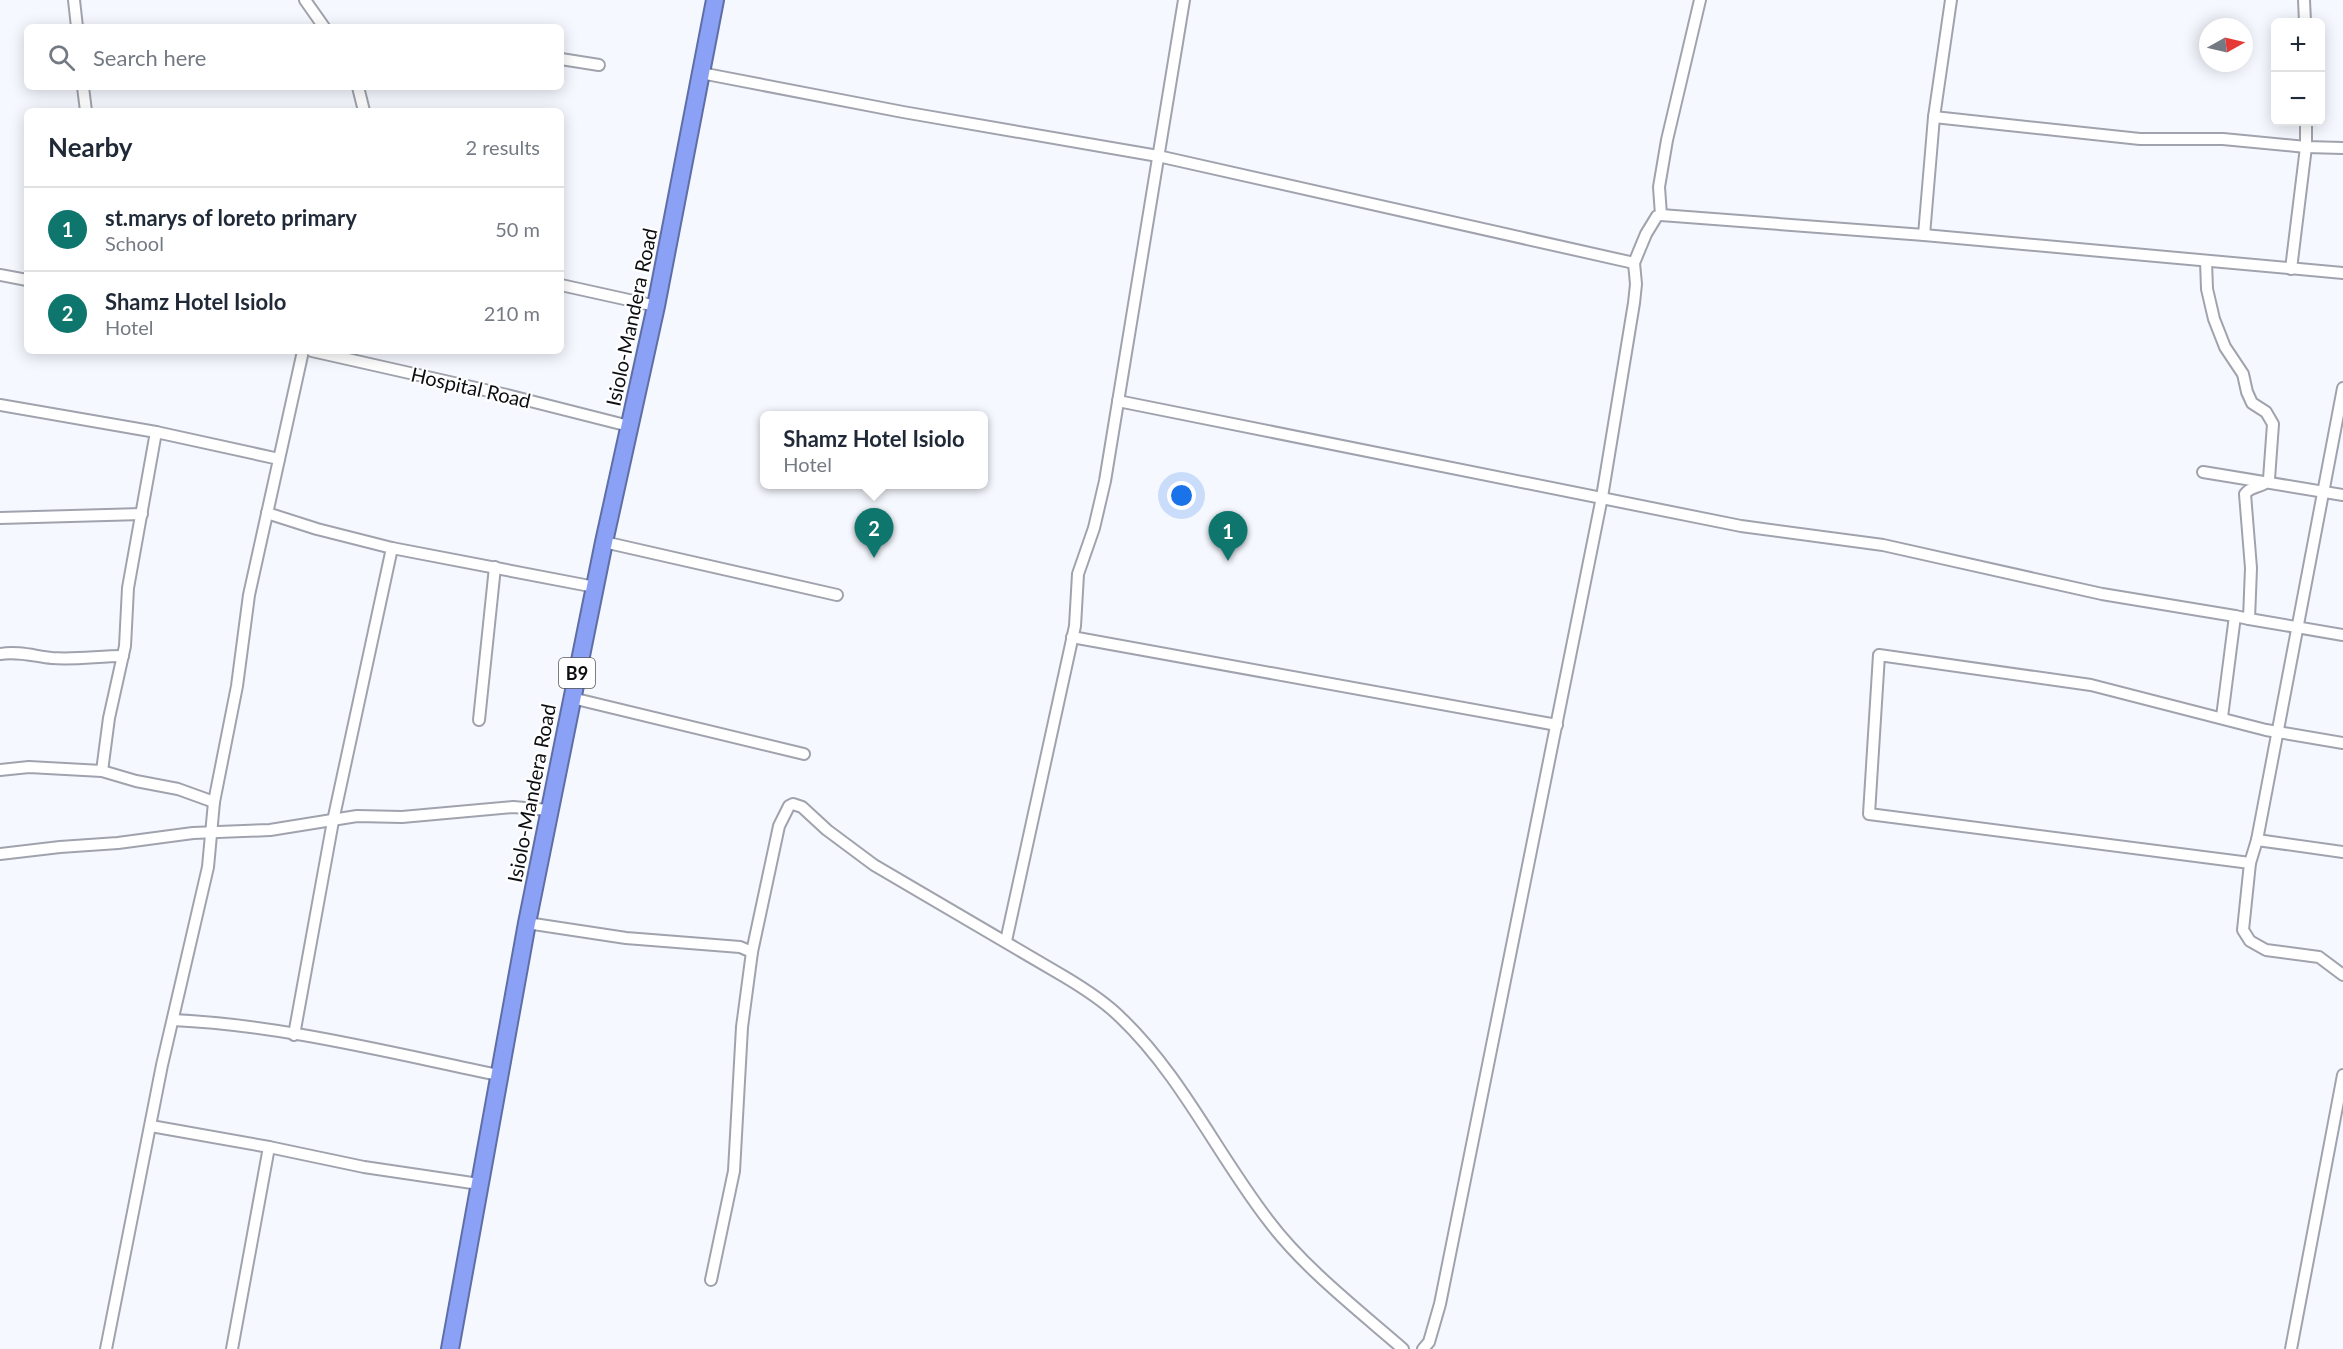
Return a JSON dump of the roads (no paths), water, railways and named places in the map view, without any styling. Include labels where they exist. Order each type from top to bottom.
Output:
[{"type":"highway","name":"Isiolo-Mandera Road","points":[[450,1349],[526,923],[604,542],[656,306],[715,0]]},
{"type":"street","points":[[74,0],[77,24]]},
{"type":"street","points":[[305,0],[322,24]]},
{"type":"street","points":[[1006,941],[1072,637],[1078,604],[1078,574],[1098,511],[1184,0]]},
{"type":"street","points":[[1661,215],[1659,188],[1667,140],[1700,0]]},
{"type":"street","points":[[1923,235],[1934,117],[1951,0]]},
{"type":"street","points":[[2304,0],[2305,18]]},
{"type":"street","points":[[564,59],[599,65]]},
{"type":"street","points":[[701,73],[903,112],[1158,156],[1634,263]]},
{"type":"street","points":[[83,90],[86,108]]},
{"type":"street","points":[[359,90],[363,108]]},
{"type":"street","points":[[1934,117],[2140,139],[2223,139],[2343,148]]},
{"type":"street","points":[[2291,269],[2306,147],[2306,126]]},
{"type":"street","points":[[1424,1349],[1429,1342],[1440,1304],[1602,497],[1634,303],[1636,284],[1634,263],[1646,234],[1657,216],[1923,235],[2343,273]]},
{"type":"street","points":[[2206,261],[2207,289],[2214,319],[2225,347],[2243,374],[2252,403],[2266,412],[2273,424],[2269,479],[2266,483],[2245,494],[2251,568],[2249,619]]},
{"type":"street","points":[[0,275],[24,279]]},
{"type":"street","points":[[564,286],[656,306]]},
{"type":"street","points":[[106,1349],[173,1020],[208,867],[214,801],[237,686],[249,595],[302,354]]},
{"type":"street","name":"Hospital Road","points":[[325,354],[507,395],[629,426]]},
{"type":"street","points":[[2343,388],[2257,840],[2250,863],[2243,930],[2250,941],[2266,950],[2319,957],[2343,975]]},
{"type":"street","points":[[1118,401],[1741,526],[1883,545],[2102,594],[2343,636]]},
{"type":"street","points":[[0,405],[156,432],[279,459]]},
{"type":"street","points":[[102,771],[109,718],[123,656],[126,603],[156,432]]},
{"type":"street","points":[[2203,472],[2343,495]]},
{"type":"street","points":[[267,513],[317,529],[392,548],[595,587]]},
{"type":"street","points":[[0,518],[142,514]]},
{"type":"street","points":[[604,542],[837,595]]},
{"type":"street","points":[[294,1035],[333,821],[392,548]]},
{"type":"street","points":[[479,720],[495,567]]},
{"type":"street","points":[[2222,717],[2235,616]]},
{"type":"street","points":[[1072,637],[1557,725]]},
{"type":"street","points":[[0,654],[16,652],[65,658],[123,656]]},
{"type":"street","points":[[2250,863],[1869,814],[1879,655],[2091,685],[2277,732],[2343,743]]},
{"type":"street","points":[[572,698],[804,754]]},
{"type":"street","points":[[0,770],[29,767],[102,771],[136,781],[178,789],[214,801]]},
{"type":"street","points":[[711,1280],[734,1171],[742,1027],[752,952],[779,826],[789,806],[793,804],[802,807],[874,865],[1006,941],[1092,994],[1120,1018],[1180,1090],[1269,1222],[1341,1295],[1403,1349]]},
{"type":"street","points":[[0,854],[118,843],[193,833],[270,830],[357,816],[402,817],[513,807],[549,810]]},
{"type":"street","points":[[2257,840],[2343,852]]},
{"type":"street","points":[[526,923],[636,939],[740,947],[752,952]]},
{"type":"street","points":[[173,1020],[294,1035],[499,1075]]},
{"type":"street","points":[[2291,1349],[2343,1075]]},
{"type":"street","points":[[151,1126],[353,1165],[479,1184]]},
{"type":"street","points":[[232,1349],[269,1147]]},
{"type":"place","name":"Shamz Hotel Isiolo","points":[[874,558]]},
{"type":"place","name":"st.marys of loreto primary","points":[[1228,561]]}]
